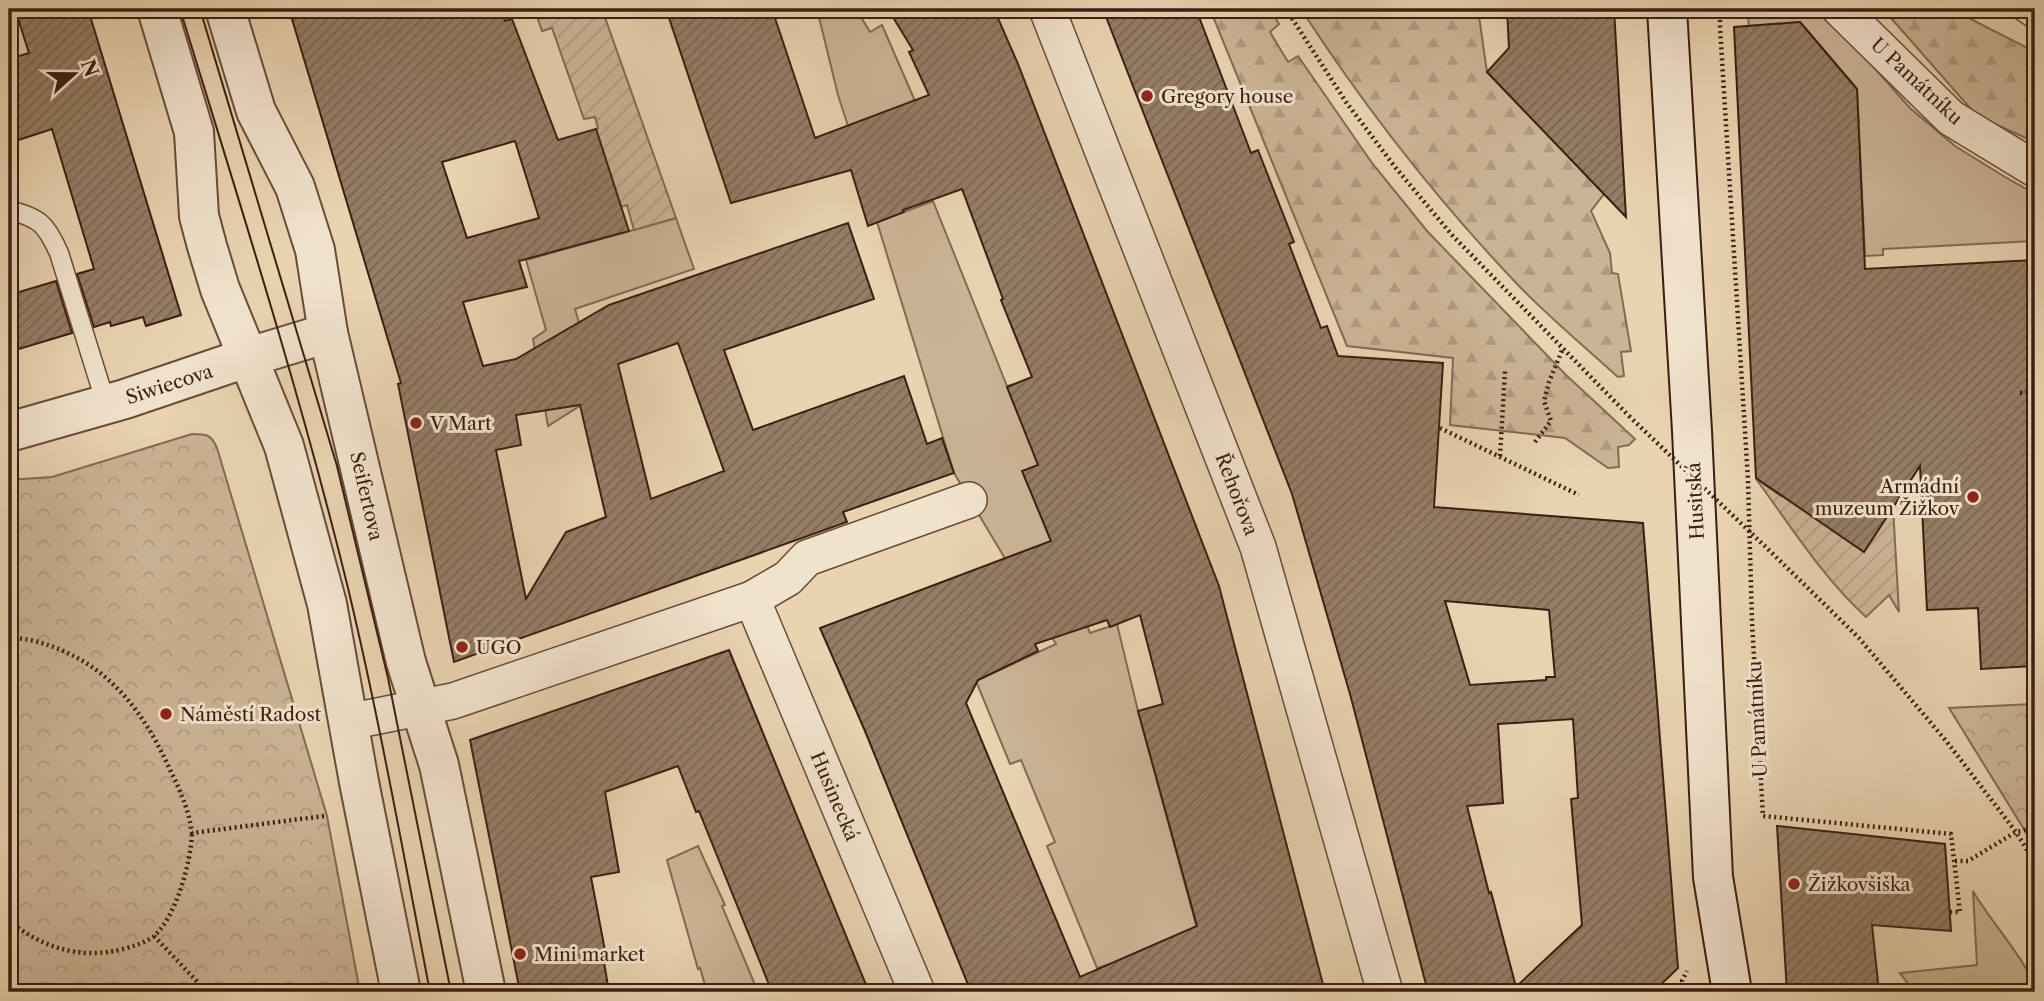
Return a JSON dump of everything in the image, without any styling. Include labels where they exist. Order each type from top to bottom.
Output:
[{"type":"street","points":[[157,9],[194,132],[199,216],[220,289],[288,459],[327,604],[401,992]]},
{"type":"street","name":"Seifertova","points":[[225,9],[256,111],[295,187],[315,250],[328,333],[406,662],[439,765],[486,992]]},
{"type":"street","name":"Řehořova","points":[[1047,9],[1258,547],[1385,992]]},
{"type":"street","name":"Husitská","points":[[1667,9],[1691,418],[1713,877],[1732,992]]},
{"type":"street","name":"U Památníku","points":[[1840,9],[1951,118],[2035,169]]},
{"type":"street","name":"Siwiecova","points":[[9,432],[328,333]]},
{"type":"street","points":[[348,722],[453,701],[752,599],[788,578],[807,558],[969,500]]},
{"type":"street","name":"Husinecká","points":[[752,599],[917,992]]},
{"type":"lane","points":[[2019,9],[2035,20]]},
{"type":"lane","points":[[9,210],[29,215],[49,230],[59,253],[106,404]]},
{"type":"path","points":[[1286,9],[1346,102],[1395,167],[1452,235],[1629,416],[1859,638],[1947,742],[2016,832],[2035,863]]},
{"type":"path","name":"U Památníku","points":[[1720,9],[1748,481],[1752,622],[1763,816],[1951,834],[1955,861]]},
{"type":"path","points":[[1535,442],[1551,421],[1544,401],[1563,348]]},
{"type":"path","points":[[1500,456],[1505,371]]},
{"type":"path","points":[[2020,393],[2035,392]]},
{"type":"path","points":[[1440,428],[1579,495]]},
{"type":"path","points":[[9,638],[48,645],[76,656],[97,669],[120,690],[141,716],[163,752],[189,814],[192,833],[191,851],[171,912],[154,936],[140,944],[97,954],[74,953],[48,946],[9,921]]},
{"type":"path","points":[[192,833],[327,816]]},
{"type":"path","points":[[1950,912],[1960,912],[1955,861],[1968,861],[2016,832],[2035,828]]},
{"type":"path","points":[[154,936],[207,992]]},
{"type":"green space","points":[[602,9],[676,218],[634,230],[627,205],[621,207],[596,129],[595,117],[584,119],[552,28],[542,31],[535,11]]},
{"type":"green space","points":[[817,9],[856,9],[870,32],[882,25],[915,101],[848,126]]},
{"type":"green space","points":[[1210,9],[1270,9],[1279,24],[1270,32],[1288,62],[1298,56],[1372,163],[1427,231],[1566,375],[1635,439],[1629,445],[1618,447],[1619,467],[1608,468],[1565,438],[1450,425],[1453,358],[1347,346]]},
{"type":"green space","points":[[1301,9],[1478,9],[1487,72],[1604,194],[1591,211],[1610,253],[1612,273],[1618,274],[1631,351],[1621,352],[1624,376],[1618,377],[1543,310],[1459,220],[1376,117]]},
{"type":"green space","points":[[1747,9],[1822,9],[1910,108],[1955,146],[2035,194],[2035,241],[1883,249],[1883,255],[1865,256],[1857,89],[1800,22],[1749,26]]},
{"type":"green space","points":[[1883,9],[1954,9],[2035,52],[2035,142],[1977,116]]},
{"type":"green space","points":[[933,201],[1007,386],[1018,383],[1049,460],[1061,562],[1090,633],[1117,624],[1205,958],[1110,964],[1097,968],[1047,846],[1055,842],[1021,760],[1010,764],[976,681],[1056,644],[954,473],[877,222]]},
{"type":"green space","points":[[676,218],[694,269],[575,309],[600,393],[548,426],[533,339],[546,330],[526,260]]},
{"type":"green space","name":"Náměstí Radost","points":[[192,434],[208,436],[217,448],[327,816],[360,992],[9,992],[9,480],[52,477]]},
{"type":"green space","points":[[1756,479],[1781,496],[1893,507],[1899,612],[1889,595],[1866,617],[1821,568]]},
{"type":"green space","points":[[2035,704],[2035,847],[1949,708]]},
{"type":"green space","points":[[698,846],[725,905],[722,906],[758,992],[707,992],[667,860]]},
{"type":"green space","points":[[1973,891],[2027,970],[2035,992],[1914,992],[1900,973],[1977,965]]},
{"type":"building","points":[[15,9],[88,9],[181,315],[146,326],[143,317],[111,326],[110,322],[94,327],[77,274],[94,269],[52,129],[9,143],[9,59],[29,53]]},
{"type":"building","points":[[289,9],[501,9],[505,21],[512,19],[558,140],[596,129],[629,231],[519,261],[527,287],[463,302],[483,366],[516,359],[609,305],[848,223],[874,299],[724,350],[753,430],[904,376],[927,444],[942,438],[954,473],[843,512],[847,522],[454,662],[398,384],[401,383]],"holes":[[[515,141],[539,218],[467,238],[442,162]],[[678,343],[724,471],[651,499],[618,364]],[[580,405],[606,517],[566,532],[526,599],[496,450],[521,445],[516,415]]]},
{"type":"building","points":[[666,9],[772,9],[815,138],[929,95],[909,52],[913,50],[888,9],[994,9],[1018,64],[1219,586],[1325,992],[971,992],[820,628],[1051,541],[1022,471],[1038,465],[1007,387],[1032,377],[1001,300],[1003,299],[962,189],[868,226],[851,170],[731,203]],"holes":[[[1140,615],[1163,704],[1138,711],[1197,926],[1080,977],[966,703],[978,680],[1038,651],[1035,644],[1107,620],[1110,627]]]},
{"type":"building","points":[[1103,9],[1196,9],[1251,153],[1258,150],[1294,242],[1289,244],[1321,328],[1327,326],[1338,356],[1443,363],[1434,507],[1643,523],[1678,968],[1653,992],[1428,992],[1350,694],[1292,494]],"holes":[[[1445,601],[1549,610],[1555,677],[1546,677],[1546,680],[1470,685]],[[1573,719],[1578,798],[1571,799],[1582,925],[1516,987],[1467,806],[1503,803],[1498,724]]]},
{"type":"building","points":[[1507,9],[1614,9],[1626,217],[1487,72],[1509,48]]},
{"type":"building","points":[[1800,22],[1857,89],[1865,269],[2035,260],[2035,666],[1981,669],[1978,608],[1927,610],[1920,466],[1864,552],[1756,478],[1734,27]]},
{"type":"building","points":[[56,281],[72,333],[9,352],[9,295]]},
{"type":"building","points":[[729,650],[869,992],[772,992],[699,811],[696,812],[678,766],[605,792],[619,872],[591,877],[607,961],[604,962],[609,992],[520,992],[470,740]]},
{"type":"building","points":[[1777,826],[1945,844],[1951,931],[1872,925],[1879,992],[1787,992]]},
{"type":"tram line","points":[[180,9],[268,297],[348,588],[371,689],[430,992]]},
{"type":"tram line","points":[[200,9],[337,466],[388,678],[451,992]]},
{"type":"place","name":"Gregory house","points":[[1147,96]]},
{"type":"place","name":"V Mart","points":[[416,423]]},
{"type":"place","name":"Armádní muzeum Žižkov","points":[[1973,497]]},
{"type":"place","name":"UGO","points":[[462,647]]},
{"type":"place","name":"Náměstí Radost","points":[[166,714]]},
{"type":"place","name":"Žižkovšiška","points":[[1794,884]]},
{"type":"place","name":"Mini market","points":[[520,954]]}]
